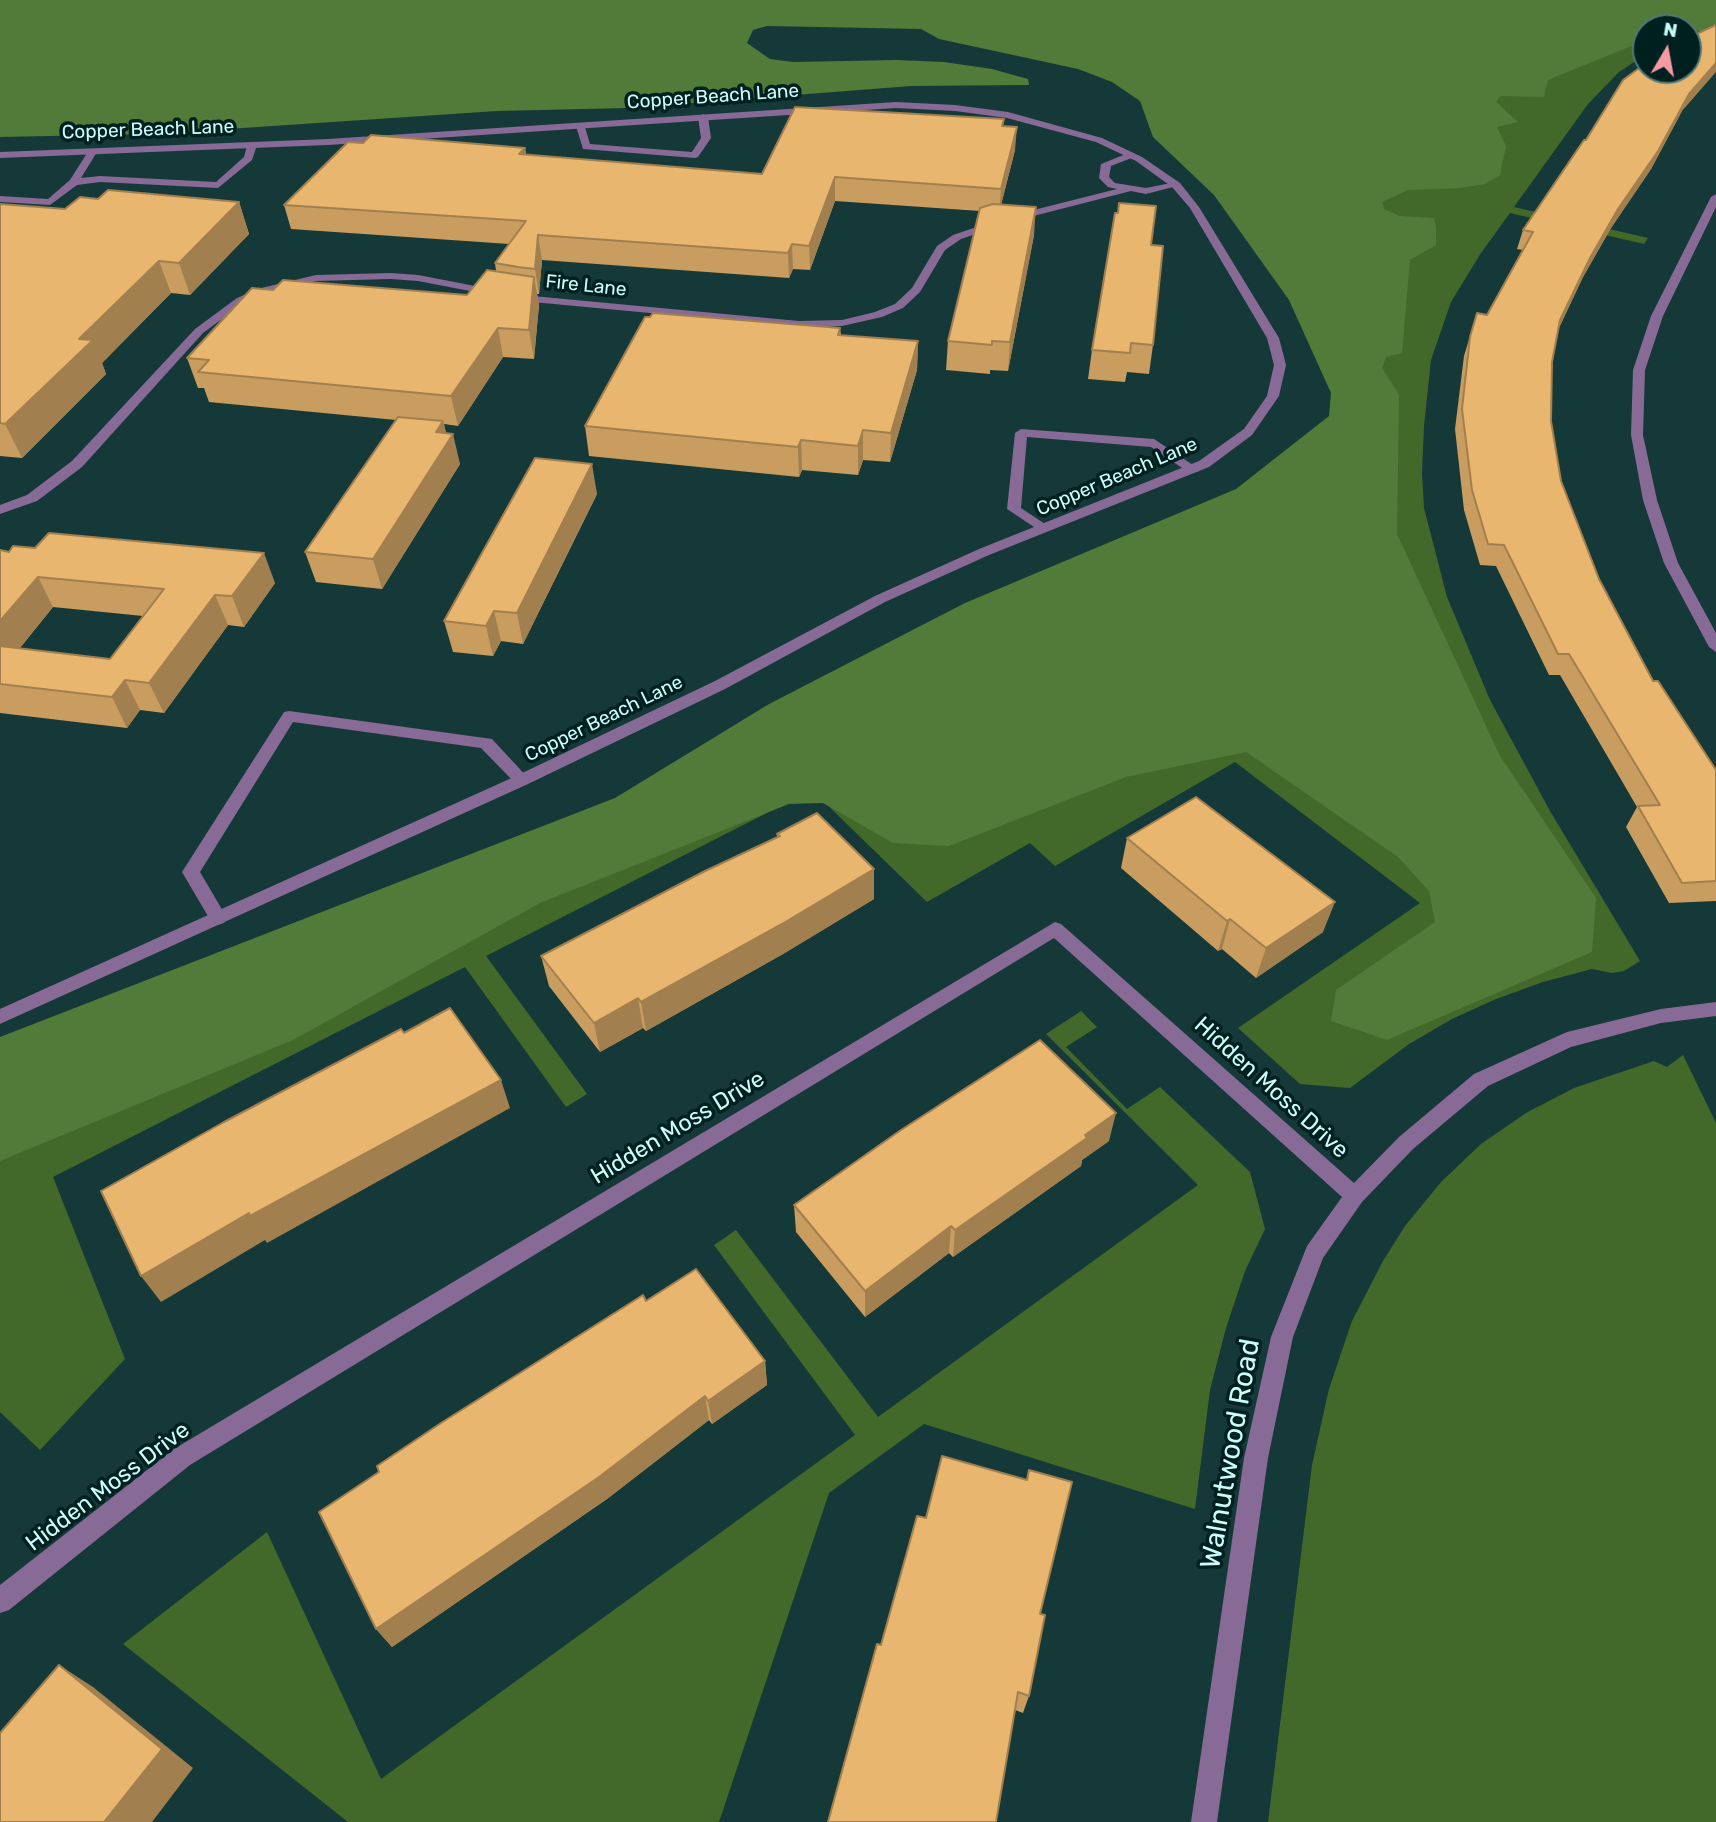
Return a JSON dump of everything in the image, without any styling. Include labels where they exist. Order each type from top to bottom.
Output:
[{"type":"street","name":"Copper Beach Lane","points":[[0,155],[252,145],[870,106],[955,108],[1052,124],[1099,140],[1131,155],[1176,185],[1194,207],[1243,286],[1273,338],[1280,365],[1273,396],[1248,432],[1204,464],[984,552],[880,599],[720,685],[522,780],[0,1017]]},
{"type":"street","points":[[582,126],[586,147],[695,155],[706,138],[703,117]]},
{"type":"street","points":[[74,182],[100,179],[218,185],[249,158],[252,145]]},
{"type":"street","points":[[0,199],[50,202],[74,182],[92,152]]},
{"type":"street","points":[[1128,189],[1112,185],[1104,178],[1104,170],[1106,164],[1114,159],[1131,155]]},
{"type":"street","name":"Fire Lane","points":[[0,510],[32,498],[77,464],[199,331],[241,300],[265,290],[316,278],[391,276],[418,278],[522,298],[799,324],[842,323],[878,315],[899,306],[916,290],[941,248],[957,237],[1010,219],[1128,189],[1146,191],[1176,185]]},
{"type":"street","points":[[1716,197],[1657,316],[1639,370],[1637,435],[1650,500],[1671,563],[1716,647]]},
{"type":"street","points":[[1043,529],[1014,509],[1021,433],[1154,443],[1193,469]]},
{"type":"street","points":[[218,918],[191,872],[289,716],[486,743],[522,780]]},
{"type":"street","name":"Hidden Moss Drive","points":[[0,1601],[182,1457],[1055,929],[1355,1196]]},
{"type":"street","name":"Walnutwood Road","points":[[1204,1822],[1256,1458],[1282,1337],[1314,1253],[1355,1196],[1406,1143],[1481,1080],[1567,1040],[1661,1016],[1716,1009]]},
{"type":"green space","points":[[0,0],[1716,0],[1716,32],[1702,31],[1702,14],[1632,14],[1632,46],[1548,80],[1544,97],[1501,96],[1496,102],[1518,122],[1497,127],[1506,146],[1500,175],[1485,184],[1408,190],[1382,202],[1384,209],[1400,216],[1434,218],[1436,228],[1436,245],[1410,260],[1402,353],[1386,357],[1382,368],[1399,395],[1397,534],[1500,756],[1596,898],[1592,952],[1387,1040],[1331,1021],[1336,990],[1435,922],[1429,891],[1398,857],[1246,752],[1126,777],[949,846],[893,843],[823,803],[789,804],[540,903],[293,1040],[0,1161],[0,1037],[615,798],[769,704],[965,603],[1236,489],[1329,416],[1331,393],[1289,300],[1214,195],[1153,137],[1140,101],[1112,82],[1078,69],[939,39],[921,29],[767,26],[753,30],[747,43],[770,59],[793,62],[944,62],[992,69],[1028,79],[1029,85],[911,86],[627,108],[497,111],[153,134],[0,137]]},
{"type":"green space","points":[[1100,0],[1716,0],[1716,31],[1702,32],[1702,14],[1632,14],[1632,63],[1619,72],[1588,104],[1514,207],[1648,238],[1644,244],[1510,213],[1451,302],[1431,360],[1424,426],[1424,508],[1447,597],[1490,700],[1550,811],[1640,961],[1624,971],[1612,973],[1592,969],[1543,982],[1496,999],[1452,1019],[1409,1044],[1350,1088],[1300,1084],[1238,1028],[1420,903],[1235,762],[1055,866],[1030,843],[927,902],[812,790],[486,956],[587,1094],[566,1107],[465,967],[53,1177],[125,1359],[40,1450],[0,1412],[0,1101],[1392,430]]},
{"type":"green space","points":[[1081,1011],[1097,1027],[1066,1047],[1127,1109],[1160,1087],[1250,1172],[1265,1229],[1245,1271],[1226,1328],[1210,1390],[1195,1509],[924,1424],[829,1493],[719,1822],[348,1822],[123,1644],[267,1532],[381,1779],[855,1435],[714,1245],[736,1230],[878,1417],[1198,1185],[1046,1034]]},
{"type":"green space","points":[[1683,1055],[1716,1123],[1716,1822],[1268,1822],[1312,1465],[1329,1389],[1352,1321],[1383,1261],[1405,1226],[1441,1182],[1481,1144],[1526,1113],[1574,1088],[1654,1061],[1667,1067]]},
{"type":"building","points":[[1716,25],[1716,63],[1702,79],[1702,32]]},
{"type":"building","points":[[1632,73],[1632,84],[1698,84],[1689,94],[1658,151],[1618,209],[1590,258],[1560,320],[1552,362],[1551,421],[1561,481],[1599,579],[1653,681],[1658,681],[1716,770],[1716,881],[1682,883],[1638,806],[1660,805],[1569,654],[1558,654],[1504,545],[1488,544],[1472,490],[1462,409],[1470,337],[1477,313],[1487,315],[1533,232],[1523,230],[1586,140],[1623,80]]},
{"type":"building","points":[[795,107],[1004,119],[1002,126],[1017,127],[1001,189],[835,177],[809,246],[792,244],[788,253],[538,235],[535,269],[495,263],[526,221],[284,205],[348,142],[363,143],[371,135],[525,148],[519,154],[762,174]]},
{"type":"building","points":[[108,190],[239,202],[179,263],[159,261],[79,339],[93,340],[5,424],[0,423],[0,204],[65,209],[80,197],[98,199]]},
{"type":"building","points":[[1119,203],[1156,206],[1151,245],[1163,246],[1153,345],[1131,343],[1130,353],[1092,350],[1115,213],[1118,213]]},
{"type":"building","points":[[993,204],[1036,207],[1010,342],[992,341],[992,345],[948,341],[980,208]]},
{"type":"building","points":[[487,270],[534,277],[529,330],[498,328],[451,396],[198,372],[209,360],[187,358],[252,288],[273,290],[283,280],[467,295]]},
{"type":"building","points":[[653,313],[840,328],[838,335],[918,341],[891,433],[863,430],[858,446],[801,440],[798,447],[585,426],[645,317],[650,317]]},
{"type":"building","points":[[398,417],[443,421],[436,432],[453,434],[373,559],[305,552]]},
{"type":"building","points":[[535,458],[592,464],[517,613],[494,611],[486,626],[444,621]]},
{"type":"building","points":[[49,533],[264,553],[232,596],[215,595],[149,683],[125,680],[112,697],[0,684],[0,646],[110,659],[164,589],[38,577],[0,621],[0,550],[9,552],[13,546],[35,548]]},
{"type":"building","points":[[1196,797],[1335,902],[1266,948],[1230,919],[1227,921],[1127,838]]},
{"type":"building","points":[[817,813],[874,869],[782,924],[641,1002],[638,998],[594,1023],[541,956],[705,871],[780,836],[777,834]]},
{"type":"building","points":[[450,1008],[501,1080],[250,1216],[249,1213],[141,1276],[101,1191],[224,1122],[401,1029],[404,1033]]},
{"type":"building","points":[[1040,1040],[1116,1113],[1085,1135],[1087,1138],[955,1230],[951,1226],[865,1291],[794,1205],[901,1130]]},
{"type":"building","points":[[696,1269],[765,1361],[708,1401],[705,1396],[599,1477],[376,1629],[319,1512],[379,1472],[377,1466],[441,1423],[643,1295],[646,1301]]},
{"type":"building","points":[[942,1456],[1027,1480],[1029,1470],[1072,1482],[1040,1614],[1045,1615],[1029,1696],[1018,1692],[996,1822],[828,1822],[877,1644],[881,1645],[917,1516],[926,1518]]},
{"type":"building","points":[[59,1665],[162,1749],[104,1822],[0,1822],[0,1733]]}]
